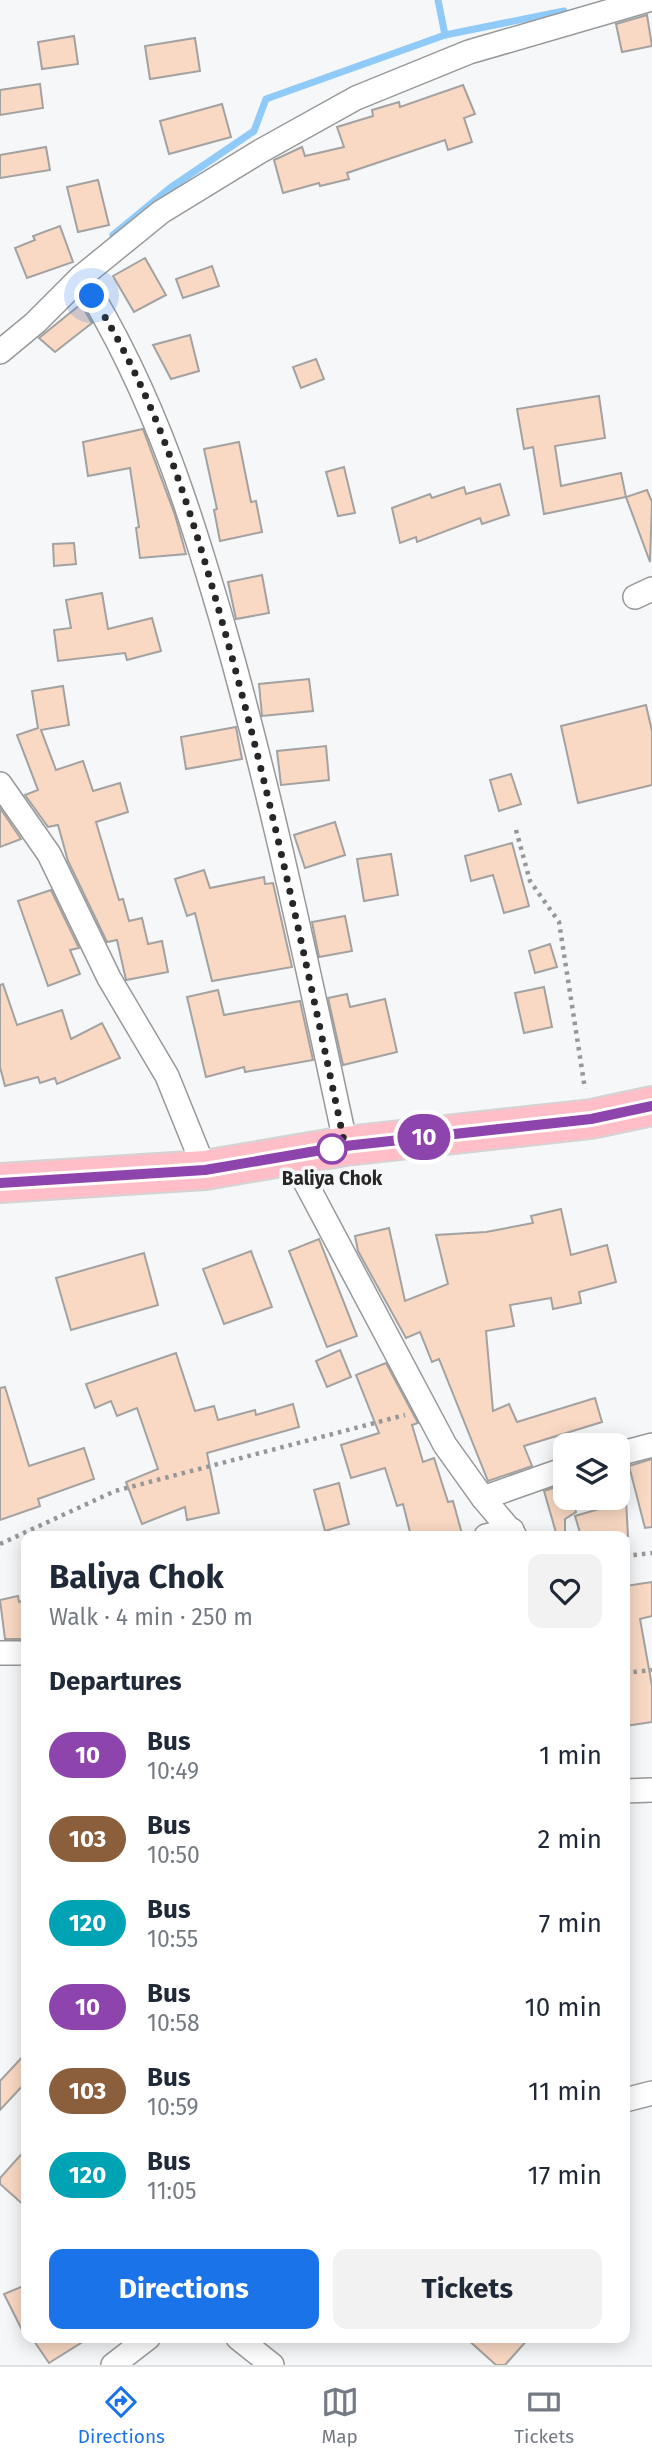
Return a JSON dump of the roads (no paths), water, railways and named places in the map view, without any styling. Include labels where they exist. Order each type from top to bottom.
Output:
[{"type":"highway","points":[[0,1183],[205,1170],[345,1146],[591,1119],[652,1106]]},
{"type":"street","points":[[0,352],[35,323],[81,277],[161,212],[356,98],[582,9],[648,0]]},
{"type":"street","points":[[81,277],[116,332],[149,403],[199,538],[264,773],[345,1146]]},
{"type":"street","points":[[0,784],[49,854],[109,978],[167,1076],[205,1170]]},
{"type":"street","points":[[292,1157],[445,1444],[483,1498],[511,1531]]},
{"type":"street","points":[[630,1451],[652,1445]]},
{"type":"street","points":[[483,1498],[553,1473]]},
{"type":"street","points":[[0,1653],[21,1653]]},
{"type":"street","points":[[630,1791],[652,1790]]},
{"type":"street","points":[[630,2099],[652,2093]]},
{"type":"street","points":[[113,2365],[142,2343]]},
{"type":"street","points":[[244,2343],[272,2365]]},
{"type":"waterway","points":[[438,0],[445,35]]},
{"type":"waterway","points":[[113,235],[170,188],[254,131],[266,99],[445,35],[564,11]]},
{"type":"place","name":"Baliya Chok","points":[[332,1149]]}]
